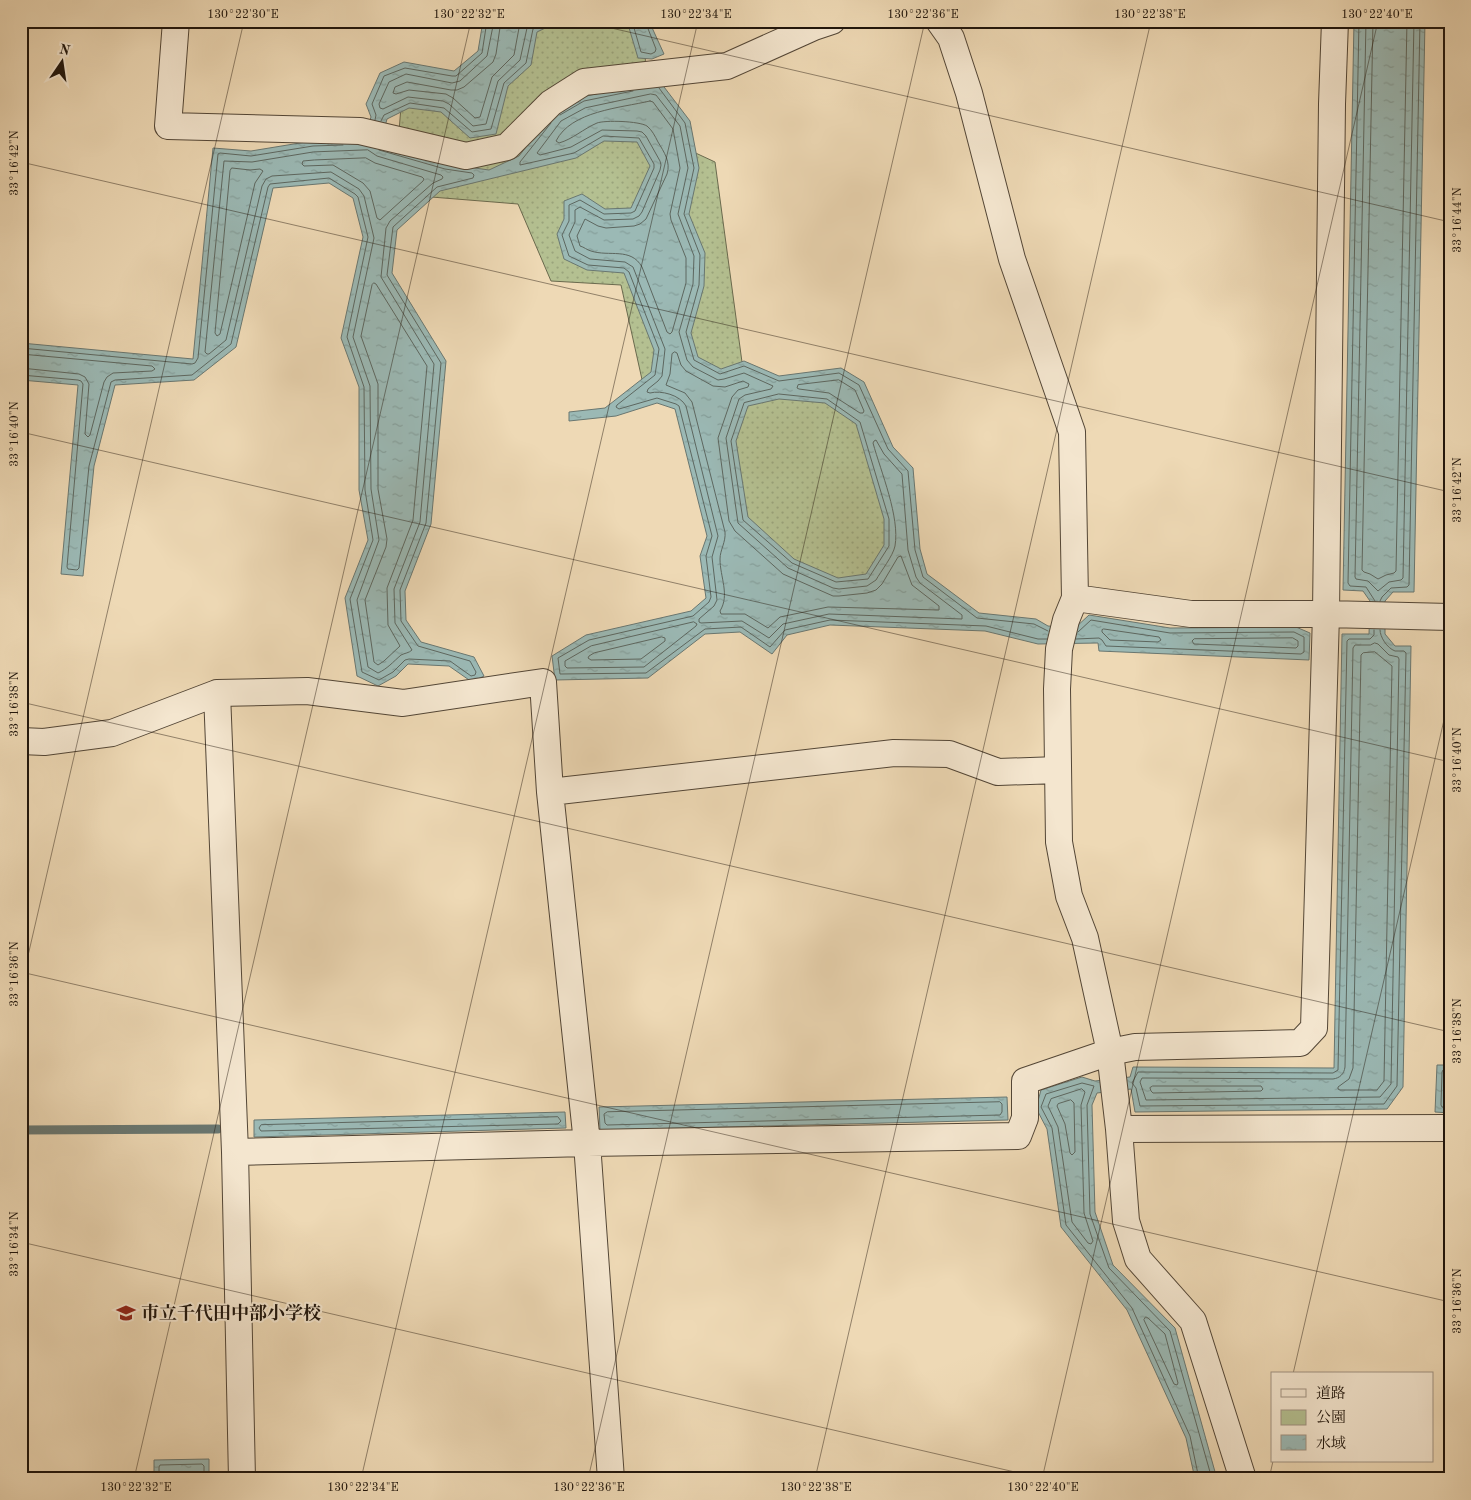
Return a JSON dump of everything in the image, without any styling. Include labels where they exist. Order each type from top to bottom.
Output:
[{"type":"street","points":[[176,21],[168,126],[360,131],[466,156],[507,147],[551,103],[584,82],[727,66],[814,27],[832,21]]},
{"type":"street","points":[[940,21],[951,38],[969,93],[1012,259],[1072,432],[1071,609],[1059,649],[1057,690],[1059,842],[1069,896],[1085,938],[1113,1074],[1126,1221],[1138,1259],[1193,1321],[1243,1479]]},
{"type":"street","points":[[235,1152],[587,1143],[1018,1136],[1025,1118],[1026,1081],[1113,1074],[1135,1047],[1300,1043],[1314,1028],[1326,614],[1332,104],[1335,21]]},
{"type":"street","points":[[1071,609],[1191,614],[1363,614],[1450,617]]},
{"type":"street","points":[[21,741],[44,742],[112,733],[218,693],[307,691],[403,703],[544,682],[550,792],[587,1143],[611,1479]]},
{"type":"street","points":[[218,693],[235,1152],[242,1479]]},
{"type":"street","points":[[550,792],[894,753],[949,754],[998,772],[1058,770]]},
{"type":"street","points":[[1119,1129],[1450,1128]]},
{"type":"green space","points":[[500,21],[645,21],[646,130],[715,162],[744,377],[862,405],[920,617],[725,619],[686,396],[645,393],[621,285],[551,281],[518,204],[394,194],[404,69],[495,86]]},
{"type":"water","points":[[483,21],[560,21],[537,32],[531,65],[508,86],[496,134],[470,138],[441,112],[409,108],[387,119],[380,145],[446,164],[489,170],[519,156],[553,112],[582,97],[650,82],[661,83],[690,121],[699,168],[689,214],[705,253],[704,286],[691,333],[698,357],[721,369],[744,361],[779,376],[841,368],[864,382],[893,447],[913,468],[920,549],[927,574],[979,613],[1036,619],[1048,626],[1075,628],[1089,615],[1170,628],[1296,627],[1310,633],[1309,660],[1099,651],[1098,643],[1038,644],[985,631],[830,625],[787,635],[772,654],[740,632],[705,634],[648,678],[555,680],[552,656],[586,635],[691,611],[706,598],[700,556],[707,536],[675,409],[657,403],[616,416],[569,421],[569,412],[605,408],[651,372],[654,350],[624,273],[587,270],[564,259],[557,234],[564,219],[564,201],[582,194],[605,209],[631,208],[650,166],[637,142],[604,141],[576,158],[440,191],[397,230],[392,273],[446,361],[431,524],[405,591],[406,620],[421,642],[474,657],[484,676],[472,682],[449,666],[408,664],[396,676],[378,686],[357,676],[345,598],[368,540],[359,490],[359,387],[341,338],[363,237],[353,198],[329,183],[273,188],[236,347],[194,380],[115,385],[94,466],[83,576],[61,574],[78,385],[21,380],[21,343],[193,359],[213,148],[251,151],[312,141],[364,139],[371,117],[366,104],[380,73],[404,62],[454,71],[478,51]],"holes":[[[779,399],[825,403],[856,424],[884,519],[884,545],[866,574],[838,578],[794,559],[748,517],[736,441],[748,406]]]},
{"type":"water","points":[[627,21],[649,21],[664,54],[652,59],[638,58]]},
{"type":"water","points":[[1354,21],[1425,21],[1414,592],[1393,592],[1385,601],[1385,634],[1395,646],[1411,646],[1403,1087],[1387,1109],[1135,1112],[1131,1089],[1097,1093],[1092,1105],[1095,1212],[1113,1265],[1175,1328],[1217,1479],[1195,1479],[1186,1438],[1127,1310],[1061,1227],[1047,1129],[1036,1108],[1041,1090],[1082,1077],[1095,1081],[1130,1077],[1133,1067],[1334,1068],[1342,634],[1369,634],[1370,601],[1363,591],[1343,590]]},
{"type":"water","points":[[1437,1065],[1450,1065],[1450,1113],[1435,1112]]},
{"type":"water","points":[[1007,1097],[1008,1120],[600,1130],[599,1107]]},
{"type":"water","points":[[565,1112],[566,1128],[254,1137],[254,1120]]},
{"type":"water","points":[[209,1459],[209,1479],[154,1479],[154,1460]]},
{"type":"waterway","points":[[21,1130],[218,1129]]},
{"type":"place","name":"市立千代田中部小学校","points":[[126,1313]]}]
